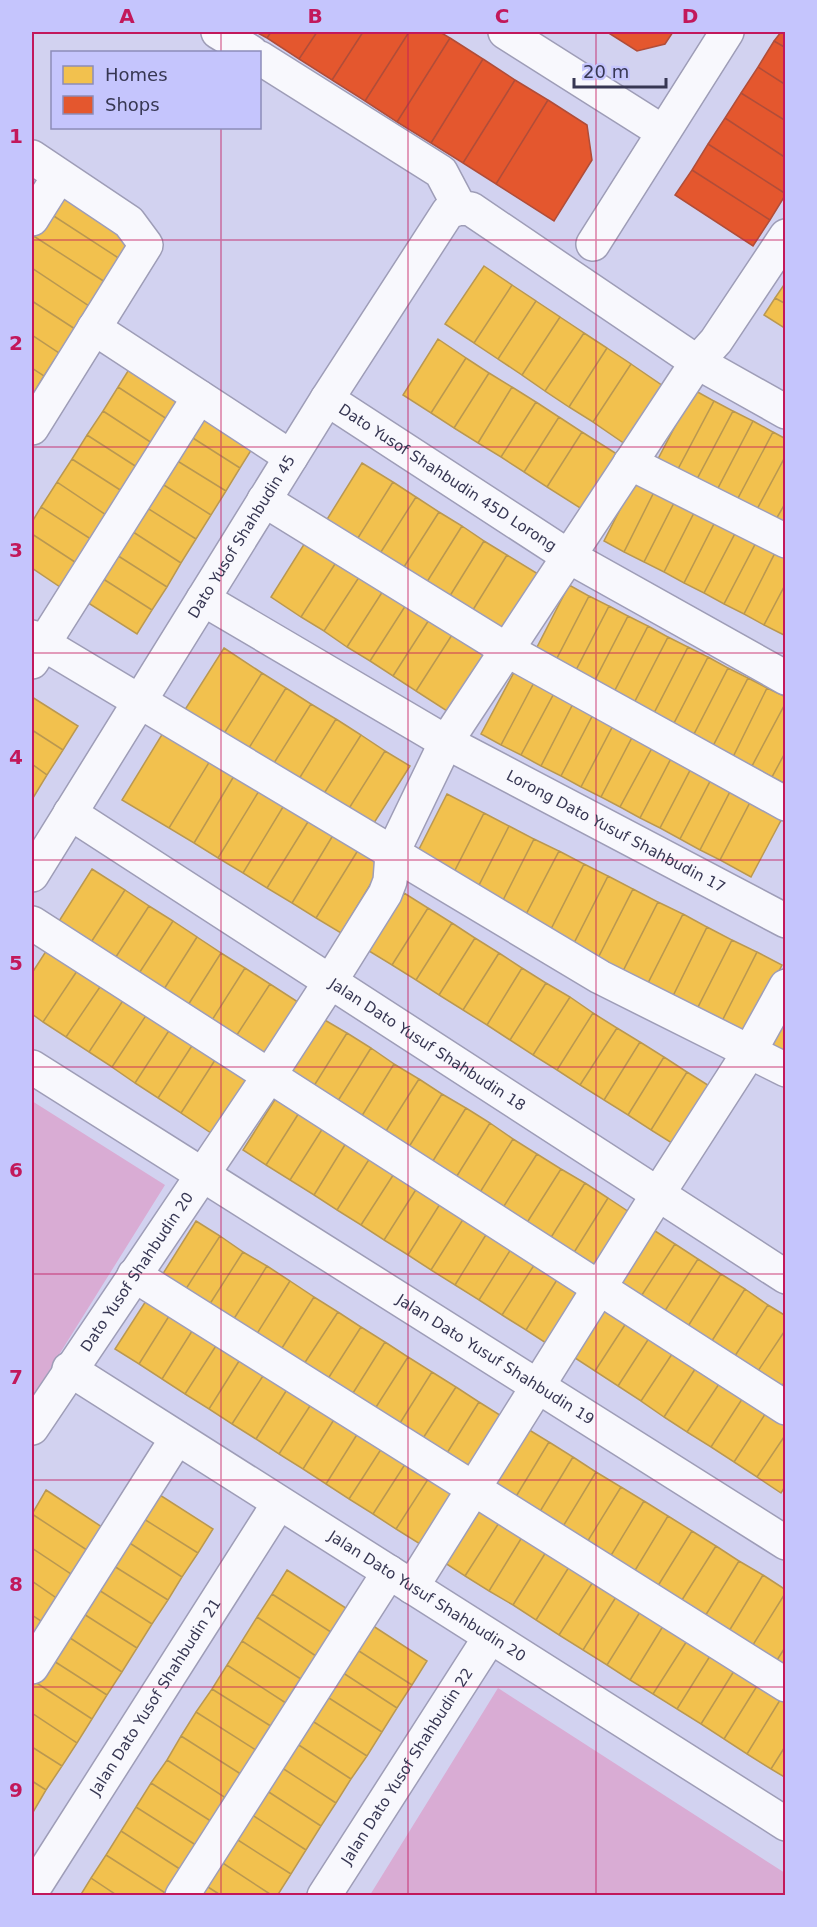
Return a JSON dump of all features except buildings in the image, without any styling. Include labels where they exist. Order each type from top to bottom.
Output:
[{"type":"street","points":[[218,32],[249,51]]},
{"type":"street","points":[[505,32],[663,132]]},
{"type":"street","points":[[593,244],[727,32]]},
{"type":"street","points":[[261,59],[441,172],[460,208],[471,209],[697,362],[786,412]]},
{"type":"street","points":[[32,157],[129,222],[146,245],[32,428]]},
{"type":"street","points":[[32,219],[59,176]]},
{"type":"street","name":"Dato Yusof Shahbudin 45","points":[[32,875],[327,399],[448,212],[460,208]]},
{"type":"street","name":"Dato Yusof Shahbudin 20","points":[[32,1428],[69,1369],[269,1076],[385,894],[390,880],[392,854],[446,742],[697,362],[716,341],[786,236]]},
{"type":"street","points":[[94,328],[291,457]]},
{"type":"street","points":[[199,397],[35,647],[139,701],[600,977],[786,1070]]},
{"type":"street","name":"Dato Yusof Shahbudin 45D Lorong","points":[[327,399],[568,556],[786,678]]},
{"type":"street","points":[[630,464],[786,541]]},
{"type":"street","points":[[264,500],[507,650],[786,804]]},
{"type":"street","name":"Lorong Dato Yusuf Shahbudin 17","points":[[203,599],[446,742],[785,919]]},
{"type":"street","name":"Jalan Dato Yusuf Shahbudin 18","points":[[70,813],[786,1277]]},
{"type":"street","points":[[32,923],[786,1408]]},
{"type":"street","points":[[182,1896],[400,1580],[474,1488],[750,1051],[786,986]]},
{"type":"street","name":"Jalan Dato Yusuf Shahbudin 19","points":[[32,1067],[786,1544]]},
{"type":"street","points":[[134,1275],[786,1684]]},
{"type":"street","name":"Jalan Dato Yusuf Shahbudin 20","points":[[69,1369],[786,1824]]},
{"type":"street","points":[[32,1667],[177,1438]]},
{"type":"street","name":"Jalan Dato Yusof Shahbudin 21","points":[[32,1892],[279,1503]]},
{"type":"street","name":"Jalan Dato Yusof Shahbudin 22","points":[[324,1896],[490,1636]]},
{"type":"shaded area","points":[[32,1101],[165,1185],[32,1398]]},
{"type":"shaded area","points":[[498,1688],[785,1873],[785,1895],[370,1895]]}]
